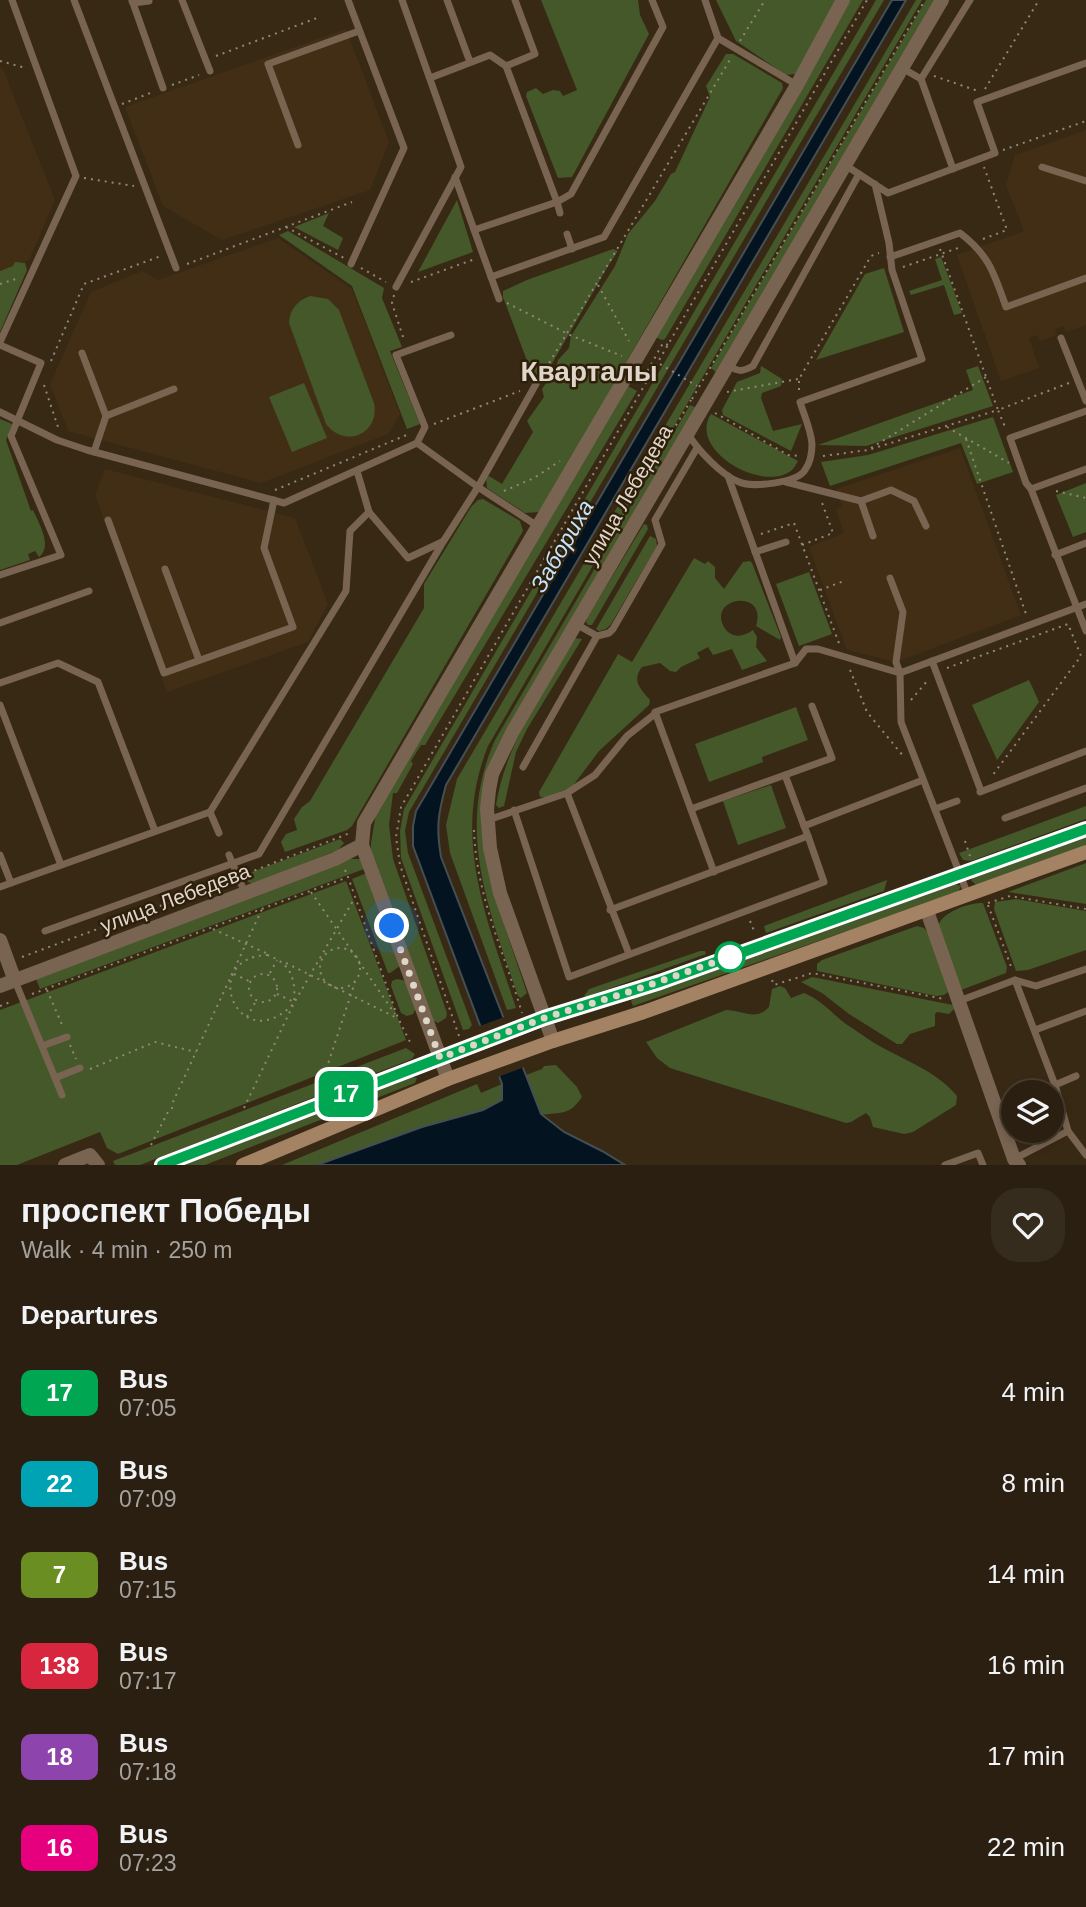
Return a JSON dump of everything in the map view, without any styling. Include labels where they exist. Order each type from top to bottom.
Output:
[{"type":"main road","points":[[162,1165],[440,1058],[465,1041],[525,1019],[544,1018],[621,995],[1086,829]]},
{"type":"main road","points":[[243,1165],[448,1079],[553,1041],[628,1018],[1086,852]]},
{"type":"main road","points":[[621,995],[614,1004],[617,1014],[628,1018]]},
{"type":"street","points":[[448,1079],[362,845],[364,823],[797,85],[843,0]]},
{"type":"street","name":"улица Лебедева","points":[[553,1041],[500,893],[487,820],[492,774],[500,755],[688,433],[698,402],[728,365],[942,0]]},
{"type":"street","name":"улица Лебедева","points":[[0,986],[340,857],[362,845]]},
{"type":"street","points":[[928,911],[958,1002],[1017,1162]]},
{"type":"street","points":[[0,940],[15,981]]},
{"type":"street","points":[[65,1165],[90,1156],[98,1165]]},
{"type":"lane","points":[[0,575],[61,555],[11,436],[41,363],[0,344],[76,176],[12,0]]},
{"type":"lane","points":[[74,0],[176,268]]},
{"type":"lane","points":[[183,0],[209,71]]},
{"type":"lane","points":[[348,0],[404,148],[352,264]]},
{"type":"lane","points":[[397,287],[461,167],[402,0]]},
{"type":"lane","points":[[447,0],[471,62]]},
{"type":"lane","points":[[506,66],[535,54],[515,0]]},
{"type":"lane","points":[[474,230],[557,202],[572,194],[663,27],[652,0]]},
{"type":"lane","points":[[705,0],[718,38],[797,85]]},
{"type":"lane","points":[[953,169],[923,76],[970,0]]},
{"type":"lane","points":[[149,1],[133,2],[163,88]]},
{"type":"lane","points":[[298,145],[268,64],[359,31]]},
{"type":"lane","points":[[491,276],[604,237],[718,38]]},
{"type":"lane","points":[[430,78],[490,55],[506,66],[560,213]]},
{"type":"lane","points":[[845,165],[888,193],[995,153],[977,102],[1086,63]]},
{"type":"lane","points":[[902,68],[923,76]]},
{"type":"lane","points":[[1042,167],[1086,181]]},
{"type":"lane","points":[[728,365],[737,371],[753,366],[859,174]]},
{"type":"lane","points":[[456,177],[499,299]]},
{"type":"lane","points":[[688,433],[697,448],[740,483],[763,485],[794,479],[805,471],[811,457],[812,442],[800,402],[922,359],[890,257],[875,184]]},
{"type":"lane","points":[[806,232],[822,242]]},
{"type":"lane","points":[[890,257],[960,233],[979,247],[994,272],[1006,307],[1086,278]]},
{"type":"lane","points":[[567,234],[572,249]]},
{"type":"lane","points":[[0,412],[57,440],[94,452],[284,503],[417,443],[425,427],[396,355],[451,335]]},
{"type":"lane","points":[[1061,338],[1086,401]]},
{"type":"lane","points":[[82,352],[106,416],[94,452]]},
{"type":"lane","points":[[45,931],[259,854],[478,487],[536,384]]},
{"type":"lane","points":[[106,416],[174,389]]},
{"type":"lane","points":[[1086,411],[1010,438],[1021,469],[1035,488],[1055,555],[1086,631]]},
{"type":"lane","points":[[417,443],[539,527]]},
{"type":"lane","points":[[576,624],[597,636],[613,629],[662,544],[654,520],[697,448]]},
{"type":"lane","points":[[1035,488],[1086,469]]},
{"type":"lane","points":[[357,471],[369,512],[408,558],[443,542]]},
{"type":"lane","points":[[728,475],[795,663]]},
{"type":"lane","points":[[782,481],[861,501],[891,490],[914,501],[926,526]]},
{"type":"lane","points":[[108,520],[164,673],[293,627],[264,548],[274,500]]},
{"type":"lane","points":[[861,501],[873,536]]},
{"type":"lane","points":[[0,887],[210,811],[346,591],[350,531],[369,512]]},
{"type":"lane","points":[[755,552],[786,542]]},
{"type":"lane","points":[[1055,555],[1086,543]]},
{"type":"lane","points":[[165,569],[199,660]]},
{"type":"lane","points":[[890,578],[903,612],[896,662],[900,673],[901,722],[968,895]]},
{"type":"lane","points":[[0,623],[89,591]]},
{"type":"lane","points":[[487,820],[567,793],[595,775],[627,736],[656,713],[795,663],[806,649],[818,649],[900,673],[1086,604]]},
{"type":"lane","points":[[523,767],[597,636]]},
{"type":"lane","points":[[932,661],[981,792],[1086,751]]},
{"type":"lane","points":[[0,683],[58,663],[98,682],[155,831]]},
{"type":"lane","points":[[0,705],[61,865]]},
{"type":"lane","points":[[691,808],[832,758],[812,706]]},
{"type":"lane","points":[[656,713],[714,872]]},
{"type":"lane","points":[[514,810],[569,977],[824,882],[785,775]]},
{"type":"lane","points":[[804,826],[923,780]]},
{"type":"lane","points":[[1005,818],[1086,788]]},
{"type":"lane","points":[[567,793],[628,954]]},
{"type":"lane","points":[[935,809],[957,801]]},
{"type":"lane","points":[[210,811],[219,832]]},
{"type":"lane","points":[[610,910],[808,836]]},
{"type":"lane","points":[[0,855],[11,883]]},
{"type":"lane","points":[[229,855],[245,893]]},
{"type":"lane","points":[[958,1002],[1015,980],[1036,986],[1086,969]]},
{"type":"lane","points":[[1015,980],[1053,1080]]},
{"type":"lane","points":[[15,981],[62,1095]]},
{"type":"lane","points":[[1035,1030],[1086,1011]]},
{"type":"lane","points":[[42,1046],[67,1037]]},
{"type":"lane","points":[[55,1079],[80,1068]]},
{"type":"lane","points":[[1064,1081],[1076,1076]]},
{"type":"lane","points":[[1064,1117],[1068,1131],[1086,1155]]},
{"type":"lane","points":[[1017,1162],[1068,1131]]},
{"type":"lane","points":[[945,1165],[978,1153],[983,1165]]},
{"type":"path","points":[[536,384],[765,0]]},
{"type":"path","points":[[465,1041],[460,1036],[402,873],[397,837],[401,807],[867,0]]},
{"type":"path","points":[[698,402],[698,387],[925,0]]},
{"type":"path","points":[[923,76],[982,93],[1039,0]]},
{"type":"path","points":[[205,60],[317,19]]},
{"type":"path","points":[[0,61],[38,71]]},
{"type":"path","points":[[995,153],[1086,121]]},
{"type":"path","points":[[76,176],[146,188]]},
{"type":"path","points":[[176,268],[352,202]]},
{"type":"path","points":[[286,227],[397,287],[484,256]]},
{"type":"path","points":[[937,241],[1010,438]]},
{"type":"path","points":[[800,402],[799,379],[870,256],[889,248]]},
{"type":"path","points":[[47,369],[84,284],[170,253]]},
{"type":"path","points":[[0,284],[31,274]]},
{"type":"path","points":[[597,283],[632,345]]},
{"type":"path","points":[[397,287],[392,303],[407,351]]},
{"type":"path","points":[[499,299],[567,334],[625,357]]},
{"type":"path","points":[[648,382],[643,379],[663,343],[669,346]]},
{"type":"path","points":[[648,382],[669,346]]},
{"type":"path","points":[[659,363],[698,387]]},
{"type":"path","points":[[536,384],[616,373]]},
{"type":"path","points":[[698,402],[705,375]]},
{"type":"path","points":[[868,450],[986,377]]},
{"type":"path","points":[[721,393],[799,379]]},
{"type":"path","points":[[698,402],[788,455],[811,457],[868,450],[998,410],[1078,380]]},
{"type":"path","points":[[42,381],[60,431]]},
{"type":"path","points":[[272,491],[519,391]]},
{"type":"path","points":[[946,427],[1021,469]]},
{"type":"path","points":[[965,439],[1030,625]]},
{"type":"path","points":[[489,495],[509,490],[534,478],[565,456]]},
{"type":"path","points":[[1035,488],[1086,498]]},
{"type":"path","points":[[802,545],[833,533],[817,489]]},
{"type":"path","points":[[750,538],[794,523],[867,712],[907,761]]},
{"type":"path","points":[[820,591],[844,581]]},
{"type":"path","points":[[906,705],[936,671],[1068,624],[1081,656],[981,792]]},
{"type":"path","points":[[24,956],[355,831]]},
{"type":"path","points":[[965,841],[973,863]]},
{"type":"path","points":[[0,1006],[348,877],[398,1018],[410,1042]]},
{"type":"path","points":[[310,891],[398,1018]]},
{"type":"path","points":[[984,895],[1015,980]]},
{"type":"path","points":[[988,904],[1010,896],[1086,909]]},
{"type":"path","points":[[244,1108],[294,1003],[338,931],[355,897]]},
{"type":"path","points":[[151,1145],[172,1108],[262,909]]},
{"type":"path","points":[[750,921],[756,937]]},
{"type":"path","points":[[211,928],[398,1018]]},
{"type":"path","points":[[355,955],[341,948],[330,951],[322,958],[321,973],[330,985],[335,987],[347,986],[356,979]]},
{"type":"path","points":[[256,956],[278,959],[292,974],[295,984],[294,1003],[276,1019],[265,1021],[247,1017],[236,1009],[231,999],[233,974],[245,960],[256,956]]},
{"type":"path","points":[[269,975],[278,959]]},
{"type":"path","points":[[359,961],[360,970]]},
{"type":"path","points":[[324,1076],[361,965]]},
{"type":"path","points":[[770,975],[774,985],[812,973],[958,1002]]},
{"type":"path","points":[[233,974],[251,982]]},
{"type":"path","points":[[260,974],[269,975],[277,985],[276,994],[265,1002],[256,1000],[250,993],[251,982],[260,974]]},
{"type":"path","points":[[512,983],[525,1019]]},
{"type":"path","points":[[47,989],[82,1073],[155,1042],[197,1052]]},
{"type":"path","points":[[276,994],[294,1003]]},
{"type":"path","points":[[247,1017],[256,1000]]},
{"type":"shaded area","points":[[346,29],[389,142],[370,190],[222,240],[163,206],[125,107]]},
{"type":"shaded area","points":[[2,67],[55,200],[29,260],[0,271],[0,68]]},
{"type":"shaded area","points":[[1086,130],[1086,325],[1066,332],[1063,326],[1055,329],[1057,335],[1040,341],[1038,335],[1029,338],[1039,368],[1001,381],[957,255],[1024,231],[1006,185],[1015,155]]},
{"type":"shaded area","points":[[278,238],[352,289],[400,414],[388,434],[261,483],[68,431],[50,384],[91,292],[142,271],[158,280]]},
{"type":"shaded area","points":[[960,448],[1021,615],[896,662],[847,650],[809,547],[844,533],[836,510],[842,507],[836,489]]},
{"type":"shaded area","points":[[105,469],[295,518],[328,604],[308,642],[167,692],[95,495]]},
{"type":"green space","points":[[541,0],[638,0],[640,15],[649,34],[572,177],[558,178],[526,96],[527,92],[536,88],[543,94],[553,90],[560,91],[563,96],[577,90]]},
{"type":"green space","points":[[716,0],[839,0],[796,74],[786,75],[736,41]]},
{"type":"green space","points":[[846,0],[863,0],[665,339],[651,335]]},
{"type":"green space","points":[[876,0],[884,0],[409,812],[405,831],[408,853],[472,1025],[463,1030],[401,858],[400,831],[404,809]]},
{"type":"green space","points":[[916,0],[922,0],[488,746],[477,780],[473,846],[485,911],[516,1008],[507,1010],[450,853],[446,825],[457,779]]},
{"type":"green space","points":[[926,0],[935,0],[716,372],[711,368]]},
{"type":"green space","points":[[726,54],[733,54],[782,83],[783,88],[544,506],[538,512],[525,513],[487,488],[486,478],[489,476],[502,484],[533,432],[527,421],[544,397],[542,389],[556,368],[558,360],[569,348],[571,336],[615,266],[628,234],[675,172],[710,97],[706,86]]},
{"type":"green space","points":[[457,200],[473,252],[418,272]]},
{"type":"green space","points":[[329,213],[323,226],[343,238],[338,250],[294,227]]},
{"type":"green space","points":[[288,231],[384,288],[382,298],[402,347],[390,351],[420,424],[407,429],[352,286],[279,235]]},
{"type":"green space","points":[[613,249],[618,251],[542,381],[535,382],[503,291]]},
{"type":"green space","points":[[941,257],[962,313],[954,315],[944,285],[911,295],[909,291],[942,280],[935,259]]},
{"type":"green space","points":[[15,262],[25,263],[27,270],[0,332],[0,271],[13,266]]},
{"type":"green space","points":[[884,268],[904,332],[816,360],[865,274]]},
{"type":"green space","points":[[310,296],[328,299],[339,310],[374,403],[372,423],[366,430],[351,437],[334,432],[326,424],[289,323],[295,306]]},
{"type":"green space","points":[[761,366],[782,379],[781,386],[762,393],[761,398],[773,431],[802,424],[791,451],[723,415],[722,410],[737,382],[760,373]]},
{"type":"green space","points":[[978,366],[993,406],[866,446],[818,445],[973,390],[966,370]]},
{"type":"green space","points":[[304,383],[327,438],[292,452],[269,397]]},
{"type":"green space","points":[[628,386],[637,391],[425,745],[421,745],[411,761],[413,764],[397,793],[393,793],[389,825],[393,859],[447,1013],[446,1018],[438,1023],[434,1021],[371,856],[376,813]]},
{"type":"green space","points":[[690,405],[697,408],[492,766],[495,898],[527,993],[521,998],[518,996],[487,900],[481,869],[477,838],[483,773],[495,740]]},
{"type":"green space","points":[[711,414],[798,461],[792,470],[779,476],[748,472],[732,464],[719,454],[710,441],[706,428]]},
{"type":"green space","points":[[993,417],[1013,472],[977,484],[961,443],[830,486],[821,462],[868,455]]},
{"type":"green space","points":[[0,419],[12,424],[6,440],[31,511],[33,510],[44,535],[45,547],[39,557],[35,551],[28,554],[30,560],[0,570]]},
{"type":"green space","points":[[1086,483],[1086,532],[1073,537],[1056,495]]},
{"type":"green space","points":[[483,499],[520,521],[523,531],[352,826],[285,852],[281,842],[286,834],[297,830],[294,819],[310,801],[424,608],[424,584],[471,507]]},
{"type":"green space","points":[[644,524],[648,529],[592,625],[588,625],[587,618]]},
{"type":"green space","points":[[650,536],[656,539],[657,546],[611,624],[599,631],[596,629]]},
{"type":"green space","points":[[694,558],[705,564],[708,561],[715,567],[715,578],[724,589],[743,562],[752,563],[780,640],[756,626],[757,614],[754,606],[747,602],[730,603],[721,617],[730,634],[742,635],[753,630],[757,637],[756,647],[767,661],[742,670],[732,649],[713,655],[708,647],[697,653],[700,658],[676,672],[660,663],[642,667],[637,681],[650,700],[649,705],[599,751],[572,787],[540,797],[539,792],[618,654],[632,662]]},
{"type":"green space","points":[[809,572],[832,634],[799,646],[776,584]]},
{"type":"green space","points":[[574,638],[582,639],[527,729],[516,752],[504,806],[499,808],[496,805],[501,782],[517,739]]},
{"type":"green space","points":[[1029,680],[1039,702],[997,760],[972,705]]},
{"type":"green space","points":[[796,707],[808,740],[762,757],[763,762],[709,782],[695,744]]},
{"type":"green space","points":[[771,785],[786,828],[738,845],[723,801]]},
{"type":"green space","points":[[1086,806],[1086,819],[971,861],[963,860],[959,853]]},
{"type":"green space","points":[[1086,836],[1086,845],[976,885],[971,880],[974,877]]},
{"type":"green space","points":[[340,839],[344,843],[338,850],[257,883],[247,881],[246,877],[252,872]]},
{"type":"green space","points":[[350,859],[360,859],[364,869],[40,989],[35,976]]},
{"type":"green space","points":[[1086,863],[1086,904],[1008,892]]},
{"type":"green space","points":[[367,873],[400,966],[390,973],[352,879]]},
{"type":"green space","points":[[887,880],[884,891],[766,933],[764,926]]},
{"type":"green space","points":[[346,881],[406,1040],[118,1154],[107,1148],[100,1132],[17,1165],[0,1165],[0,1010]]},
{"type":"green space","points":[[955,884],[961,886],[958,892],[633,1006],[631,1001],[634,998]]},
{"type":"green space","points":[[1016,899],[1086,911],[1086,950],[1028,970],[1016,971],[994,909],[995,902]]},
{"type":"green space","points":[[983,903],[1007,967],[1006,973],[961,990],[938,926],[951,912],[971,904]]},
{"type":"green space","points":[[917,926],[928,933],[948,992],[944,995],[936,996],[817,971],[817,964],[822,960]]},
{"type":"green space","points":[[705,951],[706,954],[584,996],[589,989]]},
{"type":"green space","points":[[812,977],[953,1005],[954,1009],[949,1014],[937,1012],[935,1026],[910,1034],[902,1044],[897,1044],[849,1014],[822,993],[801,982]]},
{"type":"green space","points":[[392,981],[407,981],[416,1008],[413,1014],[407,1016],[401,1013],[391,986]]},
{"type":"green space","points":[[780,986],[785,988],[791,998],[804,993],[811,996],[872,1042],[933,1075],[957,1096],[956,1105],[913,1132],[904,1134],[873,1127],[866,1113],[846,1123],[670,1068],[657,1058],[646,1042],[726,1010],[759,1014],[769,1007],[772,989]]},
{"type":"green space","points":[[406,1048],[415,1054],[412,1059],[140,1165],[115,1165],[113,1161]]},
{"type":"green space","points":[[556,1065],[577,1087],[582,1097],[569,1110],[541,1115],[526,1075],[544,1066]]},
{"type":"green space","points":[[412,1077],[417,1078],[415,1083],[205,1165],[183,1165]]},
{"type":"green space","points":[[477,1084],[481,1093],[502,1084],[502,1100],[483,1110],[422,1127],[317,1165],[282,1165]]},
{"type":"water","points":[[892,0],[906,0],[446,785],[441,804],[438,829],[441,857],[541,1114],[564,1132],[625,1165],[317,1165],[422,1127],[483,1110],[502,1100],[502,1084],[413,846],[416,811]]},
{"type":"pier","points":[[507,1016],[527,1066],[495,1078],[477,1027]]},
{"type":"bus line","name":"17","points":[[162,1165],[544,1018],[660,982],[1086,829]]},
{"type":"district","name":"Кварталы","points":[[589,371]]},
{"type":"route","points":[[392,926],[440,1058],[544,1018],[735,955],[730,957]]},
{"type":"water label","name":"Забориха","points":[[562,546]]}]
